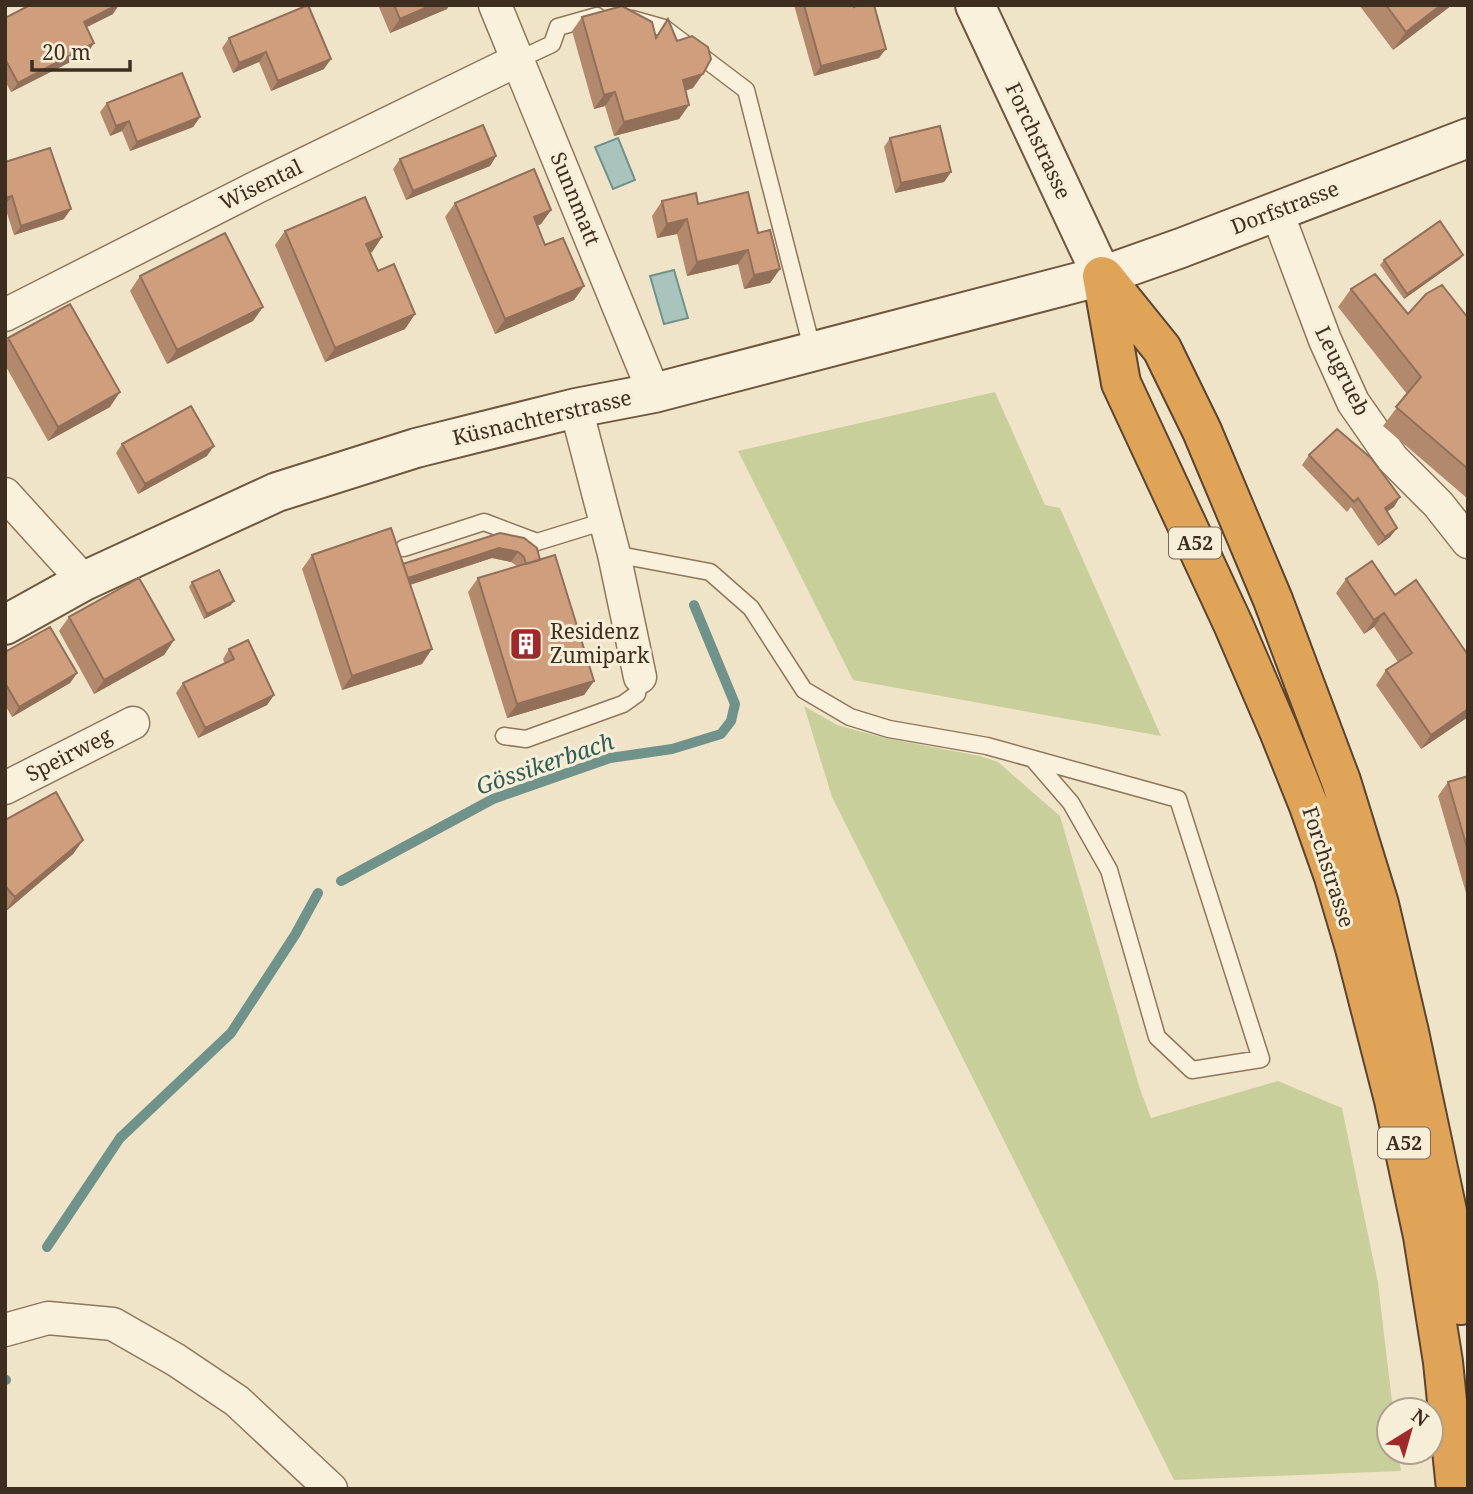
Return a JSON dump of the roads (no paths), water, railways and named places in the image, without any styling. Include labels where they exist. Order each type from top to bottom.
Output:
[{"type":"highway","name":"Forchstrasse","points":[[1102,276],[1162,349],[1196,420],[1273,600],[1341,781],[1379,904],[1412,1046],[1447,1212],[1468,1355]]},
{"type":"highway","name":"Forchstrasse","points":[[1102,276],[1121,383],[1233,624],[1279,731],[1309,806],[1351,936],[1394,1100],[1423,1236],[1443,1362],[1456,1489]]},
{"type":"main road","name":"Forchstrasse","points":[[975,5],[1102,276]]},
{"type":"main road","name":"Dorfstrasse","points":[[1102,276],[1468,138]]},
{"type":"main road","name":"Küsnachterstrasse","points":[[5,625],[84,581],[277,492],[416,448],[576,408],[654,393],[1102,276]]},
{"type":"street","name":"Sunnmatt","points":[[495,5],[654,393]]},
{"type":"street","name":"Wisental","points":[[5,315],[257,187],[518,60]]},
{"type":"street","name":"Leugrueb","points":[[1277,212],[1325,340],[1353,402],[1392,458],[1438,504],[1468,542]]},
{"type":"street","points":[[576,408],[614,554],[640,677]]},
{"type":"street","points":[[5,494],[84,581]]},
{"type":"street","name":"Speirweg","points":[[5,788],[133,723]]},
{"type":"street","points":[[5,1330],[48,1318],[113,1324],[176,1360],[237,1401],[331,1489]]},
{"type":"lane","points":[[518,60],[552,44],[558,27],[612,13],[664,28],[746,90],[813,352]]},
{"type":"lane","points":[[404,548],[484,522],[537,542],[605,522]]},
{"type":"lane","points":[[614,554],[710,572],[751,608],[804,690],[850,717],[889,729],[987,746],[1178,799],[1261,1059],[1192,1070],[1157,1037],[1109,870],[1071,803],[1033,759]]},
{"type":"lane","points":[[504,736],[526,739],[623,704],[637,694],[640,677]]},
{"type":"water","points":[[618,138],[635,180],[613,189],[595,147]]},
{"type":"water","points":[[674,270],[688,318],[664,324],[650,276]]},
{"type":"waterway","name":"Gössikerbach","points":[[341,881],[493,799],[610,758],[672,749],[721,734],[731,721],[735,704],[694,605]]},
{"type":"waterway","name":"Gössikerbach","points":[[47,1247],[120,1138],[231,1033],[295,935],[318,893]]},
{"type":"place","name":"Residenz Zumipark","points":[[526,644]]}]
